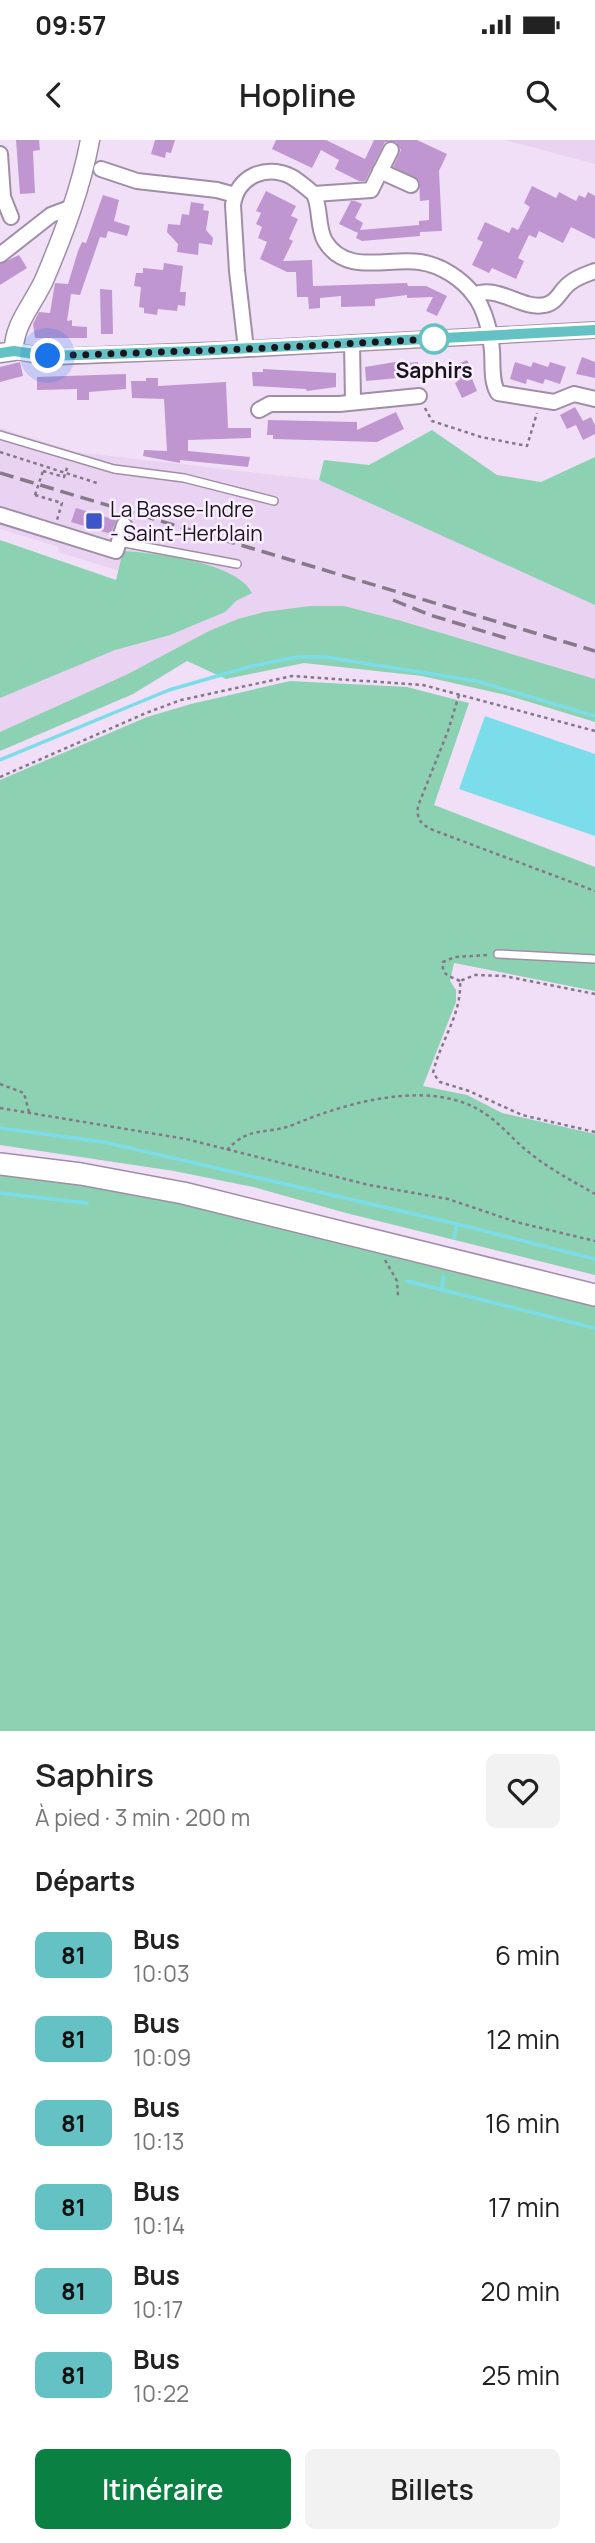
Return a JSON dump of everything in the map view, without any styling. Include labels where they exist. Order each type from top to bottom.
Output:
[{"type":"main road","points":[[0,1164],[81,1174],[183,1193],[595,1295]]},
{"type":"street","points":[[90,140],[72,207],[45,279],[18,326],[7,352],[48,356],[246,349],[595,330]]},
{"type":"street","points":[[314,194],[371,190],[391,150]]},
{"type":"street","points":[[0,154],[3,197],[11,217]]},
{"type":"street","points":[[101,169],[137,181],[217,190],[234,195]]},
{"type":"street","points":[[246,349],[237,271],[234,195],[249,177],[261,172],[273,172],[290,176],[314,194],[325,241],[339,256],[361,263],[409,261],[429,264],[452,274],[474,295],[483,309],[492,347],[494,387],[498,393],[554,402],[574,394],[595,399]]},
{"type":"street","points":[[380,172],[411,185]]},
{"type":"street","points":[[0,255],[51,215],[72,207]]},
{"type":"street","points":[[474,295],[488,292],[532,305],[545,305],[556,300],[562,289],[571,281],[595,271]]},
{"type":"street","points":[[352,344],[353,401]]},
{"type":"street","points":[[259,410],[271,404],[315,405],[353,401],[369,403],[419,396]]},
{"type":"street","points":[[0,515],[116,551],[124,525]]},
{"type":"lane","points":[[0,435],[124,471],[184,478],[274,501]]},
{"type":"lane","points":[[119,541],[237,564]]},
{"type":"lane","points":[[498,954],[595,960]]},
{"type":"path","points":[[419,396],[432,421],[481,437],[527,446],[540,401]]},
{"type":"path","points":[[0,452],[100,484]]},
{"type":"path","points":[[53,531],[62,503],[35,495],[43,471],[64,477],[71,457]]},
{"type":"path","points":[[0,777],[181,700],[292,676],[423,685],[595,731]]},
{"type":"path","points":[[459,695],[448,731],[418,806],[416,815],[419,822],[433,830],[595,891]]},
{"type":"path","points":[[498,954],[455,957],[443,962],[442,969],[445,975],[460,981],[475,975],[504,976],[595,994]]},
{"type":"path","points":[[460,981],[461,997],[433,1073],[440,1082],[468,1091],[522,1115],[595,1132]]},
{"type":"path","points":[[0,1084],[24,1093],[29,1112]]},
{"type":"path","points":[[227,1150],[240,1137],[285,1127],[347,1106],[396,1096],[421,1095],[442,1098],[486,1114],[558,1174],[595,1194]]},
{"type":"path","points":[[0,1108],[186,1139],[369,1185],[448,1199],[516,1222],[595,1241]]},
{"type":"path","points":[[375,1240],[397,1281],[398,1296]]},
{"type":"shaded area","points":[[504,140],[595,140],[595,164]]},
{"type":"shaded area","points":[[0,428],[76,452],[319,480],[369,465],[595,600],[595,706],[238,619],[133,694],[0,751],[0,677],[159,570],[116,570],[58,552],[59,547],[0,529]]},
{"type":"green space","points":[[432,430],[497,475],[541,482],[595,457],[595,605],[319,480],[324,460],[369,465]]},
{"type":"green space","points":[[0,540],[116,580],[123,551],[194,561],[230,574],[243,582],[252,593],[236,601],[225,612],[170,635],[115,650],[0,698]]},
{"type":"green space","points":[[310,606],[344,606],[595,679],[595,722],[506,695],[422,676],[304,663],[226,679],[187,661],[133,694],[0,751],[0,732],[128,674],[209,631],[264,612]]},
{"type":"green space","points":[[290,681],[407,687],[469,703],[434,805],[595,867],[595,991],[454,963],[450,981],[456,990],[456,1002],[423,1086],[467,1095],[502,1113],[595,1134],[595,1275],[253,1187],[174,1171],[0,1145],[0,780],[147,717]]},
{"type":"green space","points":[[0,1172],[138,1193],[226,1212],[595,1305],[595,1731],[0,1731]]},
{"type":"water","points":[[485,716],[595,754],[595,836],[459,789]]},
{"type":"building","points":[[16,140],[39,140],[40,150],[33,151],[35,193],[20,194]]},
{"type":"building","points":[[155,140],[175,140],[171,153],[166,152],[165,158],[151,154]]},
{"type":"building","points":[[276,140],[326,140],[365,159],[374,140],[417,140],[447,154],[439,171],[442,231],[420,232],[420,236],[362,241],[356,238],[358,233],[339,224],[351,201],[362,204],[355,218],[363,223],[360,230],[419,225],[419,221],[429,220],[429,200],[420,201],[419,180],[393,167],[401,150],[396,142],[385,142],[365,181],[359,181],[335,169],[339,160],[321,150],[312,168],[272,149]]},
{"type":"building","points":[[532,186],[556,198],[559,192],[576,201],[579,195],[585,198],[588,192],[595,196],[595,239],[571,227],[563,243],[539,231],[536,238],[529,235],[518,258],[524,261],[516,279],[492,268],[489,273],[472,265],[483,242],[477,239],[485,222],[509,233],[512,227],[518,230],[530,207],[524,203]]},
{"type":"building","points":[[266,191],[296,206],[291,216],[298,219],[289,239],[293,241],[283,261],[312,260],[313,286],[407,283],[408,286],[426,286],[447,296],[437,316],[426,311],[433,297],[407,298],[407,295],[375,299],[375,306],[341,307],[341,296],[320,298],[320,308],[309,309],[308,297],[297,297],[296,272],[287,272],[260,259],[267,242],[258,238],[262,227],[256,224],[261,213],[256,211]]},
{"type":"building","points":[[103,195],[119,200],[114,221],[130,226],[127,236],[108,231],[106,238],[100,237],[80,295],[71,294],[67,321],[72,320],[72,326],[87,327],[87,338],[35,338],[33,324],[39,312],[50,313],[55,283],[68,284],[78,251],[82,242],[86,243]]},
{"type":"building","points":[[191,202],[204,204],[203,210],[209,211],[206,230],[213,238],[212,245],[199,243],[198,255],[177,252],[178,244],[167,232],[168,224],[180,225],[182,214],[189,215]]},
{"type":"building","points":[[19,255],[27,268],[0,285],[0,264]]},
{"type":"building","points":[[164,263],[183,266],[180,292],[186,292],[185,306],[178,305],[177,311],[158,309],[157,315],[144,313],[144,308],[139,307],[141,287],[134,286],[136,273],[143,273],[143,268],[163,270]]},
{"type":"building","points":[[100,289],[112,290],[113,334],[101,334]]},
{"type":"building","points":[[582,357],[595,362],[595,378],[576,374]]},
{"type":"building","points":[[407,360],[407,363],[418,362],[419,376],[366,381],[365,367]]},
{"type":"building","points":[[467,360],[474,374],[471,376],[477,391],[462,398],[451,367]]},
{"type":"building","points":[[20,362],[23,376],[0,382],[0,367]]},
{"type":"building","points":[[515,362],[531,367],[533,362],[548,367],[550,362],[566,367],[560,384],[545,379],[543,384],[527,379],[526,384],[510,379]]},
{"type":"building","points":[[263,369],[336,373],[336,387],[307,391],[253,386],[252,372],[263,372]]},
{"type":"building","points":[[126,374],[126,389],[89,392],[89,400],[77,400],[77,389],[37,390],[37,377]]},
{"type":"building","points":[[146,378],[158,378],[158,386],[226,382],[228,428],[251,428],[251,438],[188,440],[188,451],[250,457],[248,467],[180,460],[180,463],[143,456],[144,450],[167,451],[164,399],[132,398],[131,381],[146,381]]},
{"type":"building","points":[[575,407],[583,421],[591,417],[595,425],[595,434],[583,440],[576,425],[567,429],[560,415]]},
{"type":"building","points":[[396,412],[404,429],[377,442],[273,439],[273,435],[267,435],[268,420],[357,422],[357,430]]},
{"type":"building","name":"La Basse-Indre - Saint-Herblain","points":[[76,508],[116,520],[111,534],[71,522]]},
{"type":"waterway","points":[[0,760],[169,690],[252,666],[298,657],[325,657],[476,681],[595,716]]},
{"type":"waterway","points":[[0,1128],[104,1142],[595,1259]]},
{"type":"waterway","points":[[0,1193],[87,1203]]},
{"type":"waterway","points":[[454,1238],[457,1224]]},
{"type":"waterway","points":[[441,1290],[444,1277]]},
{"type":"waterway","points":[[407,1281],[595,1328]]},
{"type":"railway","points":[[0,473],[595,651]]},
{"type":"railway","points":[[393,600],[430,615],[509,639]]},
{"type":"bus line","name":"81","points":[[0,353],[14,351],[48,356],[196,351],[595,330]]},
{"type":"place","name":"Saphirs","points":[[434,339]]},
{"type":"place","name":"La Basse-Indre - Saint-Herblain","points":[[94,521]]},
{"type":"route","points":[[48,356],[434,339]]}]
